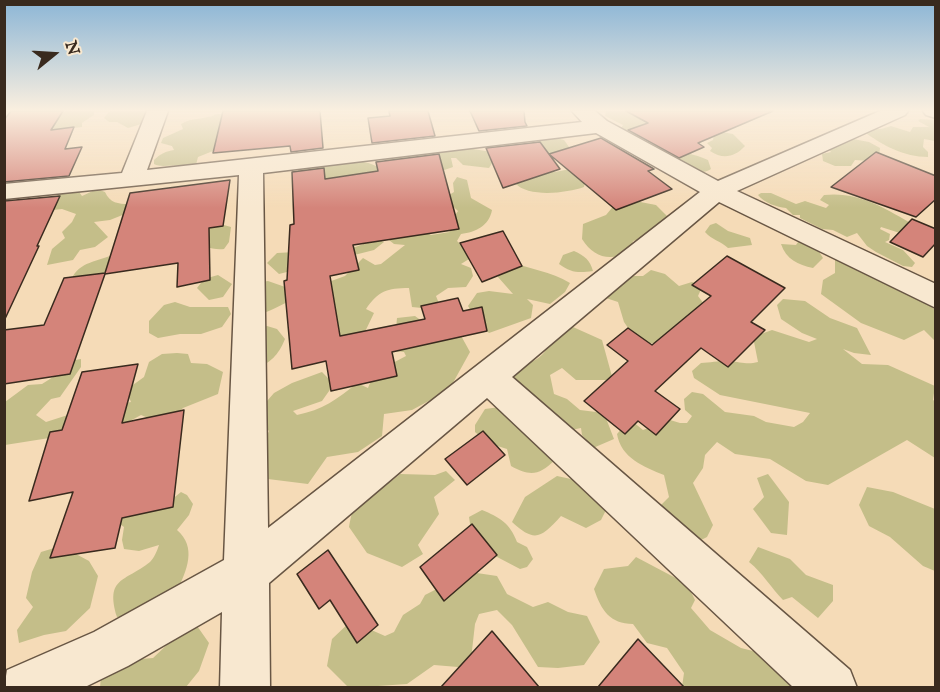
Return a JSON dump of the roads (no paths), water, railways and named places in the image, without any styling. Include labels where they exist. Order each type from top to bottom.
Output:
[{"type":"street","points":[[132,178],[145,143]]},
{"type":"street","points":[[4,192],[251,167],[415,143]]},
{"type":"street","points":[[635,143],[717,191],[936,297]]},
{"type":"street","points":[[25,687],[111,649],[246,573],[717,191],[825,143]]},
{"type":"street","points":[[245,687],[251,167]]},
{"type":"street","points":[[488,377],[832,687]]}]
